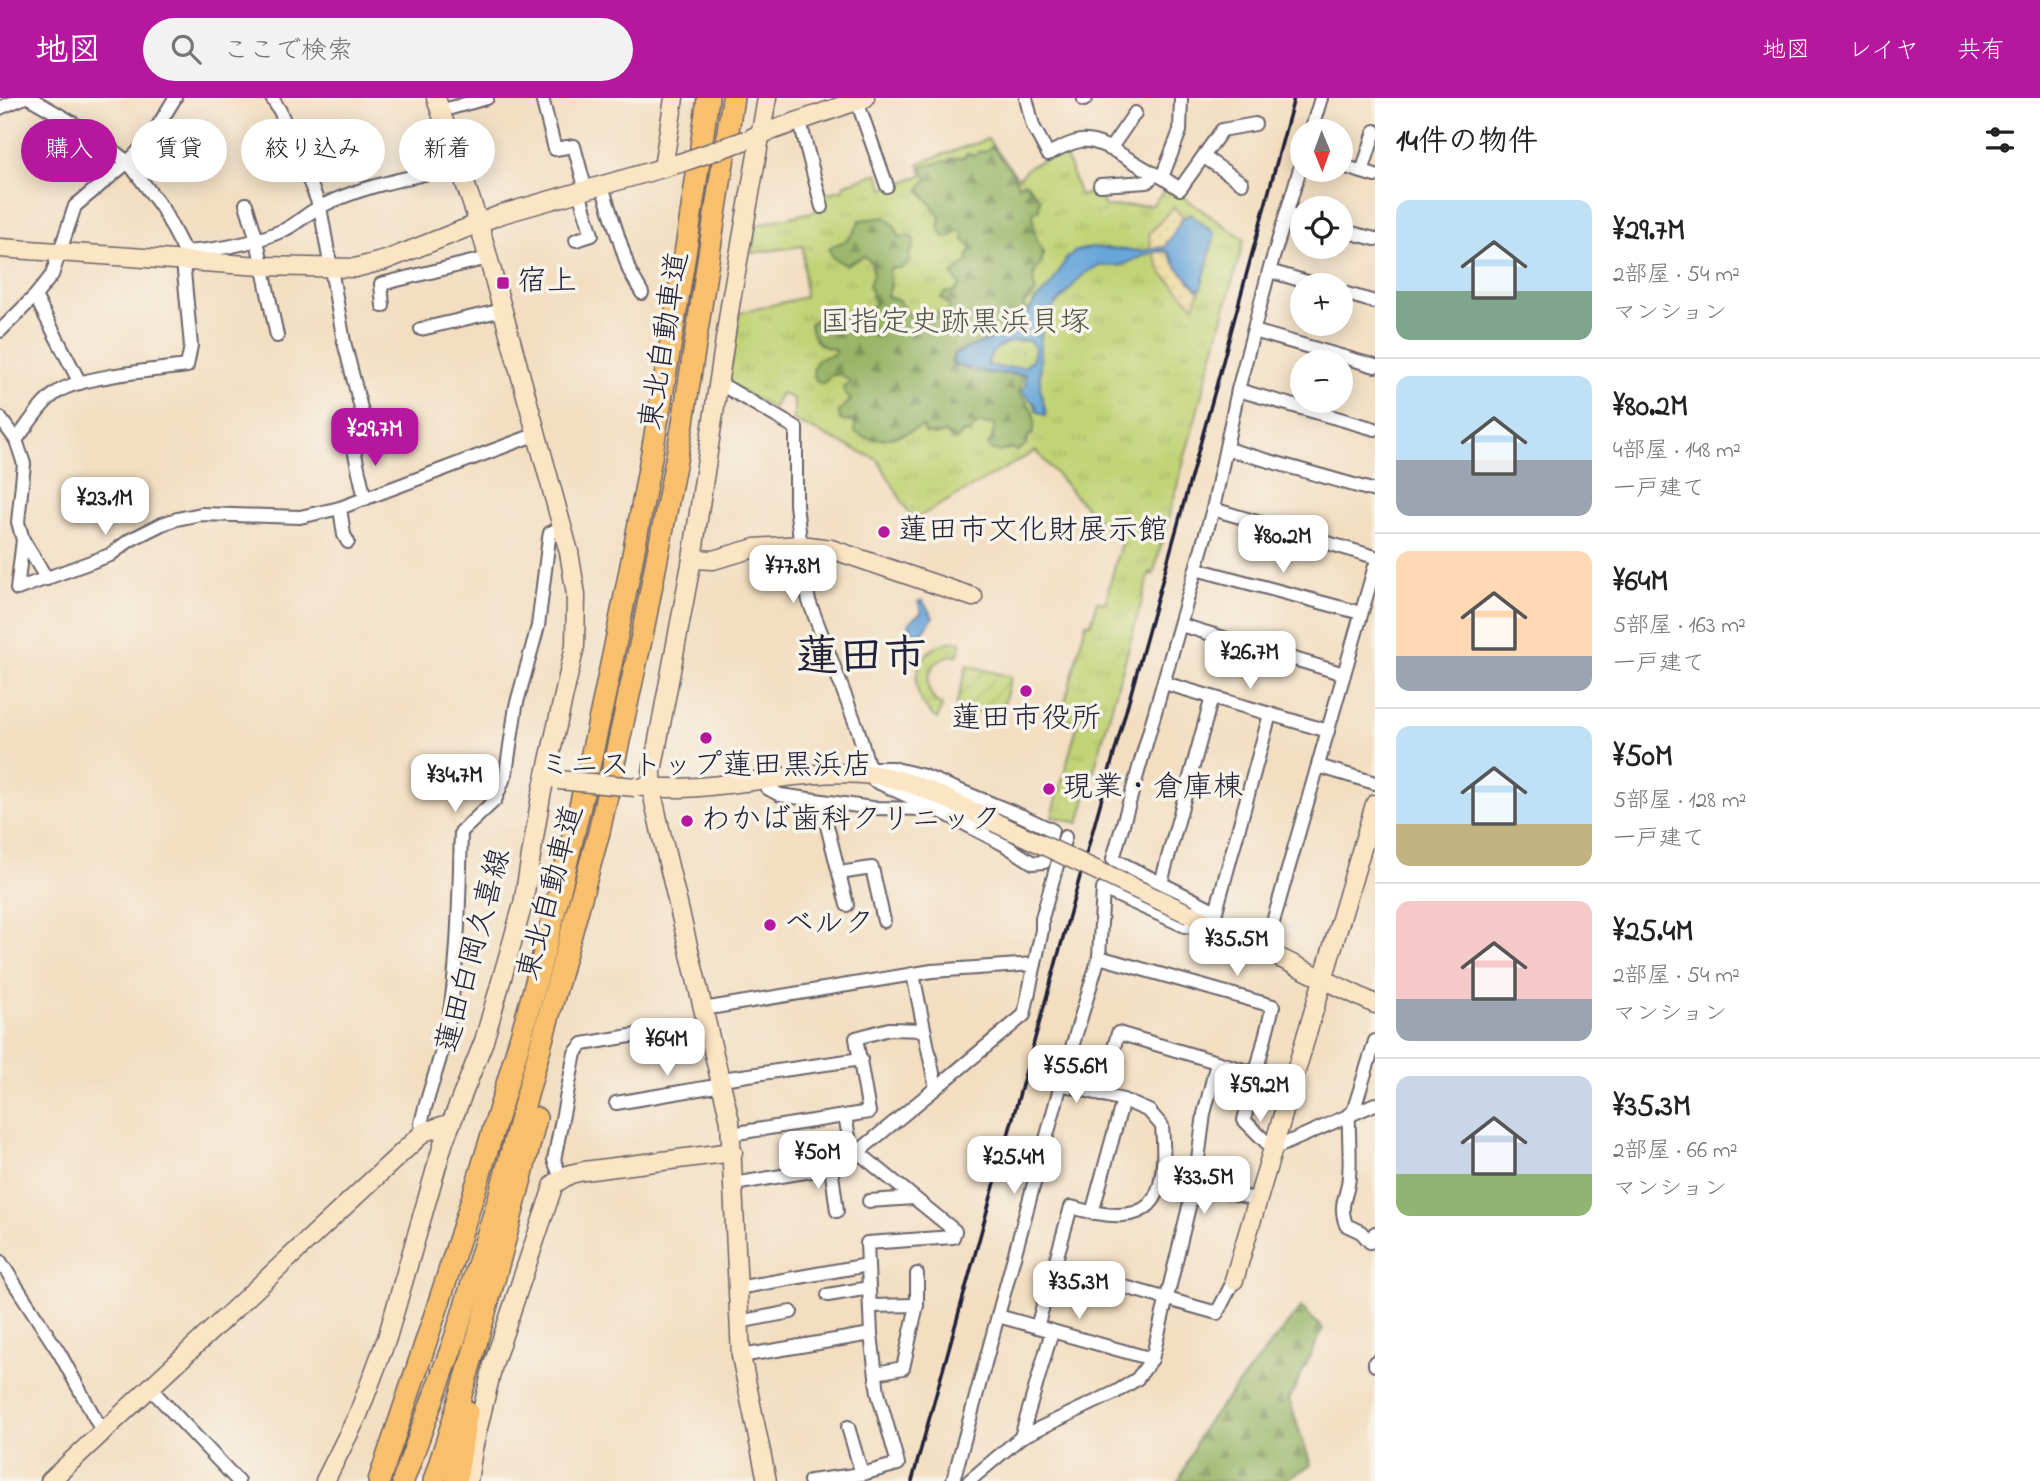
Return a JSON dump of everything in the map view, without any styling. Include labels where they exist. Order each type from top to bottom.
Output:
[{"type":"highway","name":"東北自動車道","points":[[379,1481],[485,1158],[580,807],[620,624],[662,403],[708,98]]},
{"type":"highway","name":"東北自動車道","points":[[403,1481],[454,1340],[498,1201],[561,979],[599,832],[685,415],[733,98]]},
{"type":"highway","points":[[434,1481],[497,1277],[541,1096],[561,979]]},
{"type":"highway","points":[[456,1481],[473,1360]]},
{"type":"street","points":[[0,108],[23,98]]},
{"type":"street","points":[[16,440],[45,403],[60,390],[80,383],[187,366],[191,346],[184,257],[162,208],[128,162],[85,130],[30,98]]},
{"type":"street","points":[[0,331],[52,275],[75,206],[128,162],[150,139],[175,98]]},
{"type":"street","points":[[272,98],[320,207],[344,342],[367,432],[389,429]]},
{"type":"street","points":[[438,104],[487,98]]},
{"type":"street","points":[[542,98],[555,149],[574,146],[589,190],[642,292]]},
{"type":"street","points":[[672,165],[674,98]]},
{"type":"street","points":[[767,98],[754,137],[692,559],[654,756],[644,788],[661,832],[721,1082],[732,1143],[741,1356],[767,1481]]},
{"type":"street","points":[[1026,98],[1033,126],[1048,154],[1077,141],[1086,141],[1110,149],[1180,189],[1222,130],[1255,124]]},
{"type":"street","points":[[1100,185],[1147,182],[1158,176],[1180,131],[1181,98]]},
{"type":"street","points":[[1315,119],[1321,98]]},
{"type":"street","points":[[0,248],[184,257],[261,266],[355,268],[386,260],[502,214],[672,165],[861,100],[887,186]]},
{"type":"street","points":[[1110,149],[1135,113]]},
{"type":"street","points":[[800,122],[822,207]]},
{"type":"street","points":[[1362,172],[1375,131]]},
{"type":"street","points":[[1203,157],[1242,183]]},
{"type":"street","points":[[1353,169],[1375,176]]},
{"type":"street","points":[[184,257],[257,240],[286,229],[320,207],[376,185],[399,180]]},
{"type":"street","name":"蓮田白岡久喜線","points":[[325,1481],[353,1426],[381,1356],[452,1122],[479,1054],[512,946],[551,780],[576,630],[575,582],[563,527],[465,182]]},
{"type":"street","points":[[1226,931],[1210,908],[1113,859],[1213,509],[1238,390],[1296,182]]},
{"type":"street","points":[[576,240],[592,235],[589,190]]},
{"type":"street","points":[[246,204],[257,240],[277,336]]},
{"type":"street","points":[[1286,215],[1290,216]]},
{"type":"street","points":[[1353,234],[1375,240]]},
{"type":"street","points":[[383,306],[381,284],[488,258]]},
{"type":"street","points":[[1269,271],[1290,277]]},
{"type":"street","points":[[35,296],[80,383]]},
{"type":"street","points":[[1353,296],[1375,302]]},
{"type":"street","points":[[421,328],[503,310]]},
{"type":"street","points":[[1254,331],[1375,366]]},
{"type":"street","points":[[719,383],[796,428],[796,504],[804,576],[809,601],[858,730],[863,771]]},
{"type":"street","points":[[1238,390],[1375,429]]},
{"type":"street","points":[[0,418],[16,440],[24,464],[19,522],[23,540],[47,579]]},
{"type":"street","points":[[23,540],[17,589],[110,555],[130,540],[177,519],[201,514],[300,517],[340,508],[537,434]]},
{"type":"street","points":[[353,445],[365,499]]},
{"type":"street","points":[[1227,450],[1375,491]]},
{"type":"street","points":[[340,508],[344,535],[348,542]]},
{"type":"street","points":[[1213,509],[1375,557]]},
{"type":"street","points":[[424,1132],[421,1124],[447,1029],[453,995],[458,946],[461,831],[495,800],[506,773],[516,706],[538,626],[550,533],[563,527]]},
{"type":"street","points":[[692,559],[713,560],[755,548],[801,545],[831,549],[972,597]]},
{"type":"street","points":[[1265,950],[1375,566]]},
{"type":"street","points":[[1196,569],[1362,613]]},
{"type":"street","points":[[1181,625],[1344,674]]},
{"type":"street","points":[[1164,683],[1328,731]]},
{"type":"street","points":[[1161,883],[1212,697]]},
{"type":"street","points":[[1214,915],[1270,714]]},
{"type":"street","points":[[1318,766],[1375,783]]},
{"type":"street","points":[[551,780],[644,788],[892,768],[917,774],[1052,830],[1044,863],[1033,863],[1005,845],[863,771]]},
{"type":"street","points":[[863,771],[912,785],[994,822],[1375,1004]]},
{"type":"street","points":[[764,780],[772,792],[821,802],[872,808],[940,811]]},
{"type":"street","points":[[821,802],[847,905]]},
{"type":"street","points":[[1054,1266],[1217,1313],[1234,1280],[1372,829],[1375,804]]},
{"type":"street","points":[[734,1184],[794,1175],[831,1166],[856,1155],[1024,1015],[1042,930],[1042,918],[1065,837]]},
{"type":"street","points":[[839,873],[872,868],[884,921]]},
{"type":"street","points":[[953,1481],[1061,1084],[1099,957],[1103,889],[1185,926],[1226,931]]},
{"type":"street","points":[[1099,957],[1273,1006],[1244,1119],[1273,1149]]},
{"type":"street","points":[[561,1178],[555,1168],[555,1148],[575,1053],[583,1044],[913,974],[1035,964]]},
{"type":"street","points":[[913,974],[936,1088]]},
{"type":"street","points":[[468,1481],[485,1392],[501,1336],[538,1238],[552,1188],[561,1178],[869,1112],[856,1038],[889,1029],[925,1030]]},
{"type":"street","points":[[1101,1095],[1118,1033],[1254,1073]]},
{"type":"street","points":[[1375,1041],[1351,1113],[1348,1141],[1350,1178],[1342,1211],[1346,1225],[1361,1232],[1370,1242],[1375,1233]]},
{"type":"street","points":[[617,1103],[721,1082],[861,1059]]},
{"type":"street","points":[[968,1481],[1021,1437],[1092,1404],[1137,1379],[1152,1359],[1195,1182],[1204,1114],[1217,1063]]},
{"type":"street","points":[[1037,1327],[1071,1207],[1092,1213],[1133,1216],[1155,1200],[1164,1174],[1162,1126],[1149,1111],[1061,1084]]},
{"type":"street","points":[[1092,1213],[1123,1101]]},
{"type":"street","points":[[1273,1149],[1375,1104]]},
{"type":"street","points":[[810,1481],[862,1474],[898,1464],[878,1393],[871,1334],[867,1243],[953,1237],[955,1231],[856,1155],[845,1117]]},
{"type":"street","points":[[50,1481],[424,1132],[452,1122]]},
{"type":"street","points":[[831,1166],[837,1211]]},
{"type":"street","points":[[1164,1174],[1257,1200]]},
{"type":"street","points":[[869,1201],[914,1198]]},
{"type":"street","points":[[0,1261],[60,1354],[102,1431]]},
{"type":"street","points":[[737,1288],[868,1265]]},
{"type":"street","points":[[876,1373],[903,1368],[917,1305],[917,1274]]},
{"type":"street","points":[[828,1295],[869,1288]]},
{"type":"street","points":[[870,1306],[917,1305]]},
{"type":"street","points":[[738,1322],[772,1318],[791,1312]]},
{"type":"street","points":[[998,1316],[1152,1359]]},
{"type":"street","points":[[1021,1437],[1052,1331]]},
{"type":"street","points":[[741,1356],[871,1334]]},
{"type":"street","points":[[149,1387],[238,1481]]},
{"type":"street","points":[[848,1427],[862,1474]]},
{"type":"green space","name":"国指定史跡黒浜貝塚","points":[[988,139],[1018,178],[1030,166],[1064,151],[1080,196],[1098,190],[1105,207],[1152,205],[1168,187],[1244,239],[1153,575],[1150,572],[1079,823],[1052,816],[1078,723],[1061,717],[1086,623],[1091,624],[1097,601],[1105,603],[1121,542],[1036,451],[913,520],[878,460],[794,421],[794,399],[781,393],[773,409],[728,383],[739,313],[805,297],[803,246],[752,253],[756,225],[820,210],[823,194],[844,189],[843,185],[878,173],[884,189],[922,175],[919,163]]},
{"type":"green space","points":[[992,146],[1013,173],[1018,185],[1026,183],[1040,199],[1039,209],[1033,216],[1035,236],[1043,258],[1033,278],[1036,291],[1031,299],[1023,304],[1026,311],[1022,320],[996,337],[954,353],[951,361],[954,366],[971,372],[1023,375],[1019,394],[1033,412],[1033,434],[1028,437],[1026,445],[1017,451],[1012,448],[1000,452],[987,445],[991,442],[995,425],[992,423],[982,423],[973,428],[970,434],[963,432],[958,439],[953,440],[946,433],[925,433],[923,426],[889,438],[871,439],[863,436],[855,432],[855,422],[840,420],[839,411],[851,400],[843,388],[851,382],[840,374],[830,376],[824,384],[817,382],[813,370],[816,362],[835,352],[817,341],[810,324],[824,313],[848,313],[856,308],[861,310],[862,314],[875,304],[869,286],[873,274],[872,263],[864,256],[846,265],[832,257],[829,248],[849,238],[860,220],[885,217],[894,225],[900,237],[909,235],[914,240],[909,254],[910,261],[902,268],[891,268],[889,271],[891,286],[887,296],[899,301],[915,322],[929,321],[938,316],[937,311],[949,311],[950,307],[941,297],[947,292],[954,292],[960,285],[952,275],[969,260],[967,257],[972,249],[963,239],[960,230],[945,238],[941,232],[940,216],[919,189],[927,179],[922,167],[950,162],[950,159],[965,157],[966,154],[976,155]]},
{"type":"green space","points":[[961,642],[958,655],[940,660],[929,674],[929,691],[942,706],[937,719],[926,709],[920,697],[917,673],[929,652],[940,645]]},
{"type":"green space","points":[[967,665],[1011,677],[1000,718],[956,706]]},
{"type":"green space","points":[[1301,1307],[1323,1329],[1289,1400],[1311,1465],[1283,1481],[1179,1481],[1202,1429]]},
{"type":"sand","points":[[1173,207],[1184,217],[1165,247],[1151,248],[1149,234]]},
{"type":"sand","points":[[1153,252],[1167,252],[1178,268],[1200,290],[1194,306],[1162,273]]},
{"type":"water","points":[[1190,214],[1215,234],[1201,289],[1198,290],[1178,268],[1168,251],[1155,252],[1122,265],[1091,269],[1049,312],[1042,328],[1040,347],[1040,389],[1046,416],[1036,411],[1036,405],[1022,392],[1026,383],[1025,374],[992,373],[955,365],[953,359],[956,354],[1018,328],[1035,301],[1051,285],[1067,258],[1074,252],[1091,247],[1140,251],[1165,247],[1182,219]],"holes":[[[1022,341],[1032,343],[1034,352],[1032,361],[1029,361],[1027,366],[1002,368],[988,365],[992,353],[1002,345]]]},
{"type":"water","points":[[922,600],[933,617],[923,632],[914,633],[909,625],[910,621],[922,612],[918,602]]},
{"type":"railway","points":[[912,1481],[1294,98]]},
{"type":"place","name":"宿上","points":[[503,283]]},
{"type":"place","name":"蓮田市文化財展示館","points":[[884,532]]},
{"type":"place","name":"蓮田市役所","points":[[1026,691]]},
{"type":"place","name":"ミニストップ蓮田黒浜店","points":[[706,738]]},
{"type":"place","name":"現業・倉庫棟","points":[[1049,789]]},
{"type":"place","name":"わかば歯科クリニック","points":[[687,821]]},
{"type":"place","name":"ベルク","points":[[770,925]]},
{"type":"district","name":"蓮田市","points":[[861,659]]}]
